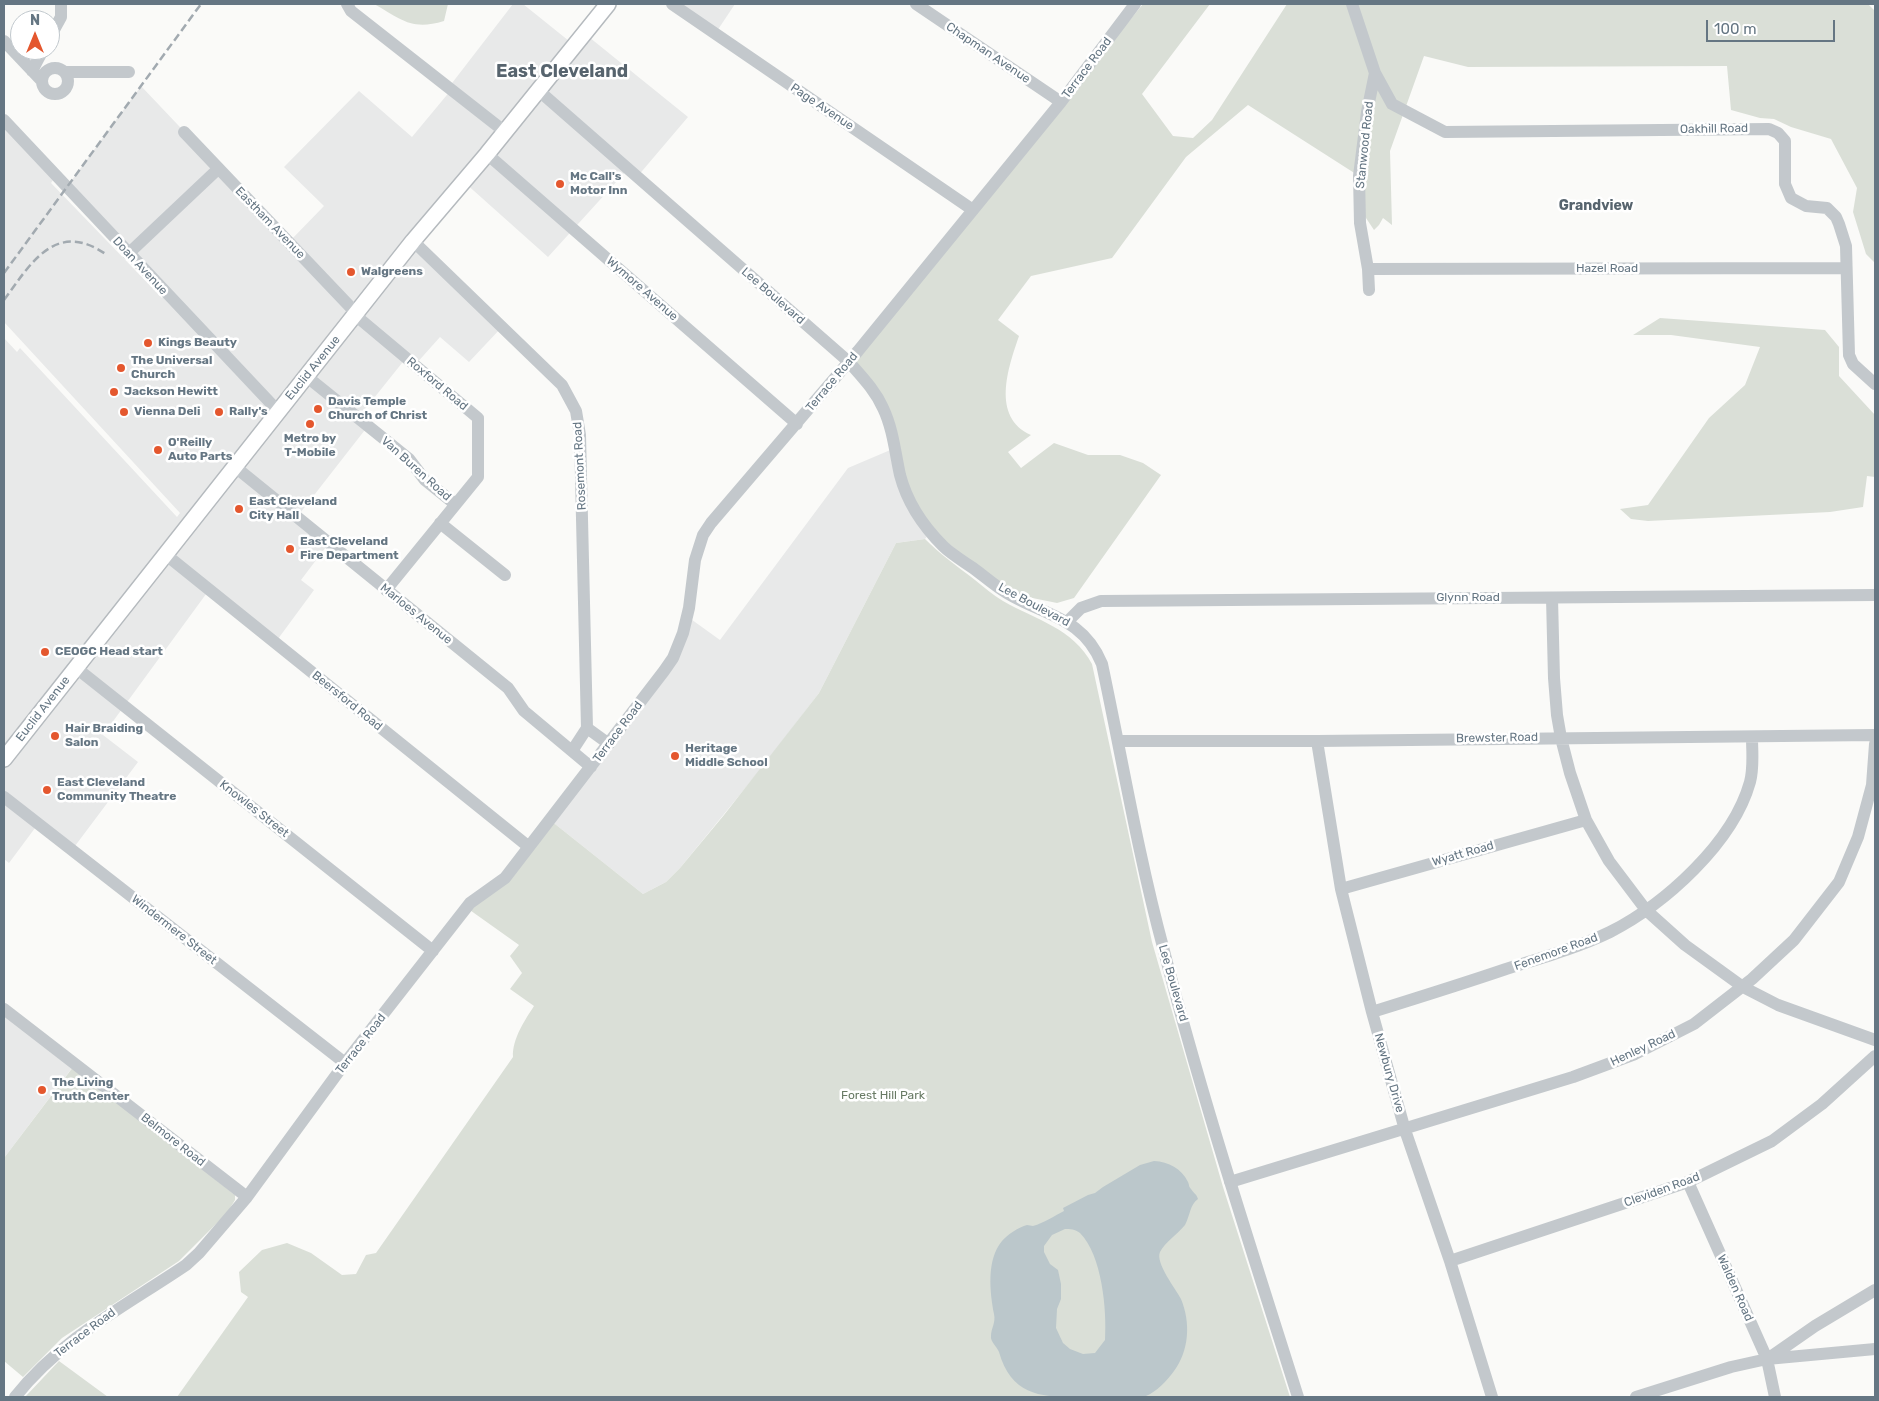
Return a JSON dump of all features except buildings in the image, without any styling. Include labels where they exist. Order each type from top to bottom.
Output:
[{"type":"main road","name":"Euclid Avenue","points":[[6,751],[75,668],[413,241],[487,154],[603,5]]},
{"type":"street","points":[[60,17],[61,4]]},
{"type":"street","points":[[347,4],[351,10],[504,132]]},
{"type":"street","name":"Page Avenue","points":[[672,4],[973,210]]},
{"type":"street","name":"Chapman Avenue","points":[[916,4],[1061,102]]},
{"type":"street","name":"Terrace Road","points":[[16,1397],[38,1371],[71,1340],[186,1265],[199,1253],[246,1197],[345,1064],[470,903],[505,878],[664,671],[678,647],[687,620],[695,560],[703,535],[727,504],[798,424],[1061,102],[1135,4]]},
{"type":"street","points":[[1352,4],[1375,74]]},
{"type":"street","points":[[4,41],[42,81]]},
{"type":"street","points":[[32,71],[38,60]]},
{"type":"street","points":[[65,72],[68,83],[61,93],[52,94],[42,85],[42,76],[49,69],[57,68],[65,72],[129,72]]},
{"type":"street","name":"Oakhill Road","points":[[1375,74],[1392,104],[1445,132],[1769,129],[1778,133],[1784,141],[1785,184],[1791,198],[1806,206],[1827,208],[1836,217],[1846,246],[1849,355],[1853,364],[1875,384]]},
{"type":"street","name":"Stanwood Road","points":[[1369,290],[1368,269],[1360,223],[1359,176],[1367,112],[1375,74]]},
{"type":"street","name":"Lee Boulevard","points":[[538,90],[849,362],[873,390],[883,408],[889,424],[900,476],[919,519],[930,533],[945,548],[1008,593],[1068,621],[1097,652],[1102,664],[1138,841],[1163,949],[1230,1182],[1298,1397]]},
{"type":"street","name":"Doan Avenue","points":[[4,120],[128,254],[278,411]]},
{"type":"street","name":"Eastham Avenue","points":[[184,132],[356,314]]},
{"type":"street","name":"Wymore Avenue","points":[[487,154],[798,424]]},
{"type":"street","points":[[128,254],[218,169]]},
{"type":"street","name":"Rosemont Road","points":[[413,241],[562,385],[576,411],[580,435],[586,728]]},
{"type":"street","name":"Hazel Road","points":[[1368,269],[1846,268]]},
{"type":"street","name":"Roxford Road","points":[[356,314],[478,418],[478,477],[386,590]]},
{"type":"street","name":"Van Buren Road","points":[[306,376],[409,459],[425,480],[455,504]]},
{"type":"street","name":"Marloes Avenue","points":[[234,466],[508,688],[524,711],[591,767]]},
{"type":"street","points":[[440,523],[505,575]]},
{"type":"street","name":"Beersford Road","points":[[165,554],[529,847]]},
{"type":"street","name":"Glynn Road","points":[[1068,621],[1081,608],[1101,601],[1875,595]]},
{"type":"street","points":[[1552,598],[1554,678],[1561,738],[1570,773],[1586,820],[1609,861],[1646,910],[1685,945],[1743,987],[1778,1005],[1875,1040]]},
{"type":"street","name":"Knowles Street","points":[[75,668],[433,951]]},
{"type":"street","points":[[572,751],[586,728],[609,744]]},
{"type":"street","name":"Brewster Road","points":[[1118,741],[1317,741],[1875,735]]},
{"type":"street","name":"Fenemore Road","points":[[1372,1012],[1567,950],[1610,932],[1646,910],[1712,850],[1731,823],[1742,803],[1750,782],[1753,764],[1752,737]]},
{"type":"street","name":"Newbury Drive","points":[[1317,741],[1341,889],[1372,1012],[1406,1130],[1492,1397]]},
{"type":"street","name":"Henley Road","points":[[1230,1182],[1406,1130],[1574,1076],[1635,1054],[1694,1024],[1743,987],[1794,940],[1839,882],[1858,837],[1872,786],[1875,744]]},
{"type":"street","name":"Windermere Street","points":[[4,797],[345,1064]]},
{"type":"street","name":"Wyatt Road","points":[[1341,889],[1586,820]]},
{"type":"street","name":"Belmore Road","points":[[4,1008],[246,1197]]},
{"type":"street","name":"Cleviden Road","points":[[1450,1262],[1688,1182],[1772,1141],[1822,1104],[1875,1056]]},
{"type":"street","name":"Walden Road","points":[[1688,1182],[1767,1359],[1775,1397]]},
{"type":"street","points":[[1767,1359],[1815,1326],[1875,1290]]},
{"type":"street","points":[[1636,1397],[1731,1367],[1767,1359],[1875,1349]]},
{"type":"shaded area","points":[[513,4],[523,4],[574,45],[584,33],[688,117],[637,177],[628,169],[548,257],[464,182],[414,241],[502,327],[469,362],[440,337],[415,365],[406,358],[358,418],[368,426],[297,517],[329,543],[301,580],[314,590],[275,643],[209,590],[103,735],[138,762],[72,850],[38,824],[9,863],[4,859],[4,338],[17,352],[20,348],[177,517],[180,513],[4,322],[4,120],[56,176],[51,183],[162,298],[66,188],[141,86],[289,242],[324,206],[284,167],[359,91],[412,137],[451,90],[449,87]]},
{"type":"shaded area","points":[[672,4],[735,4],[715,34]]},
{"type":"shaded area","points":[[895,448],[930,533],[925,539],[896,543],[819,693],[764,765],[680,868],[666,882],[643,894],[550,820],[673,658],[688,617],[720,640],[848,468]]},
{"type":"shaded area","points":[[4,1009],[75,1064],[4,1158]]},
{"type":"shaded area","points":[[1154,1161],[1165,1163],[1178,1169],[1198,1199],[1192,1207],[1185,1225],[1165,1245],[1159,1257],[1163,1269],[1181,1299],[1186,1318],[1187,1336],[1183,1355],[1179,1363],[1161,1386],[1154,1392],[1142,1397],[1047,1396],[1023,1388],[1013,1380],[1005,1368],[991,1338],[994,1317],[990,1277],[993,1257],[997,1249],[1004,1239],[1017,1229],[1027,1225],[1033,1226],[1049,1219],[1064,1211],[1063,1208],[1095,1193],[1140,1165]],"holes":[[[1065,1229],[1080,1233],[1087,1243],[1093,1255],[1102,1284],[1105,1340],[1095,1353],[1083,1354],[1070,1349],[1063,1343],[1056,1328],[1057,1309],[1061,1299],[1061,1284],[1058,1270],[1050,1264],[1044,1252],[1044,1246],[1052,1235]]]},
{"type":"green space","points":[[374,4],[448,4],[444,21],[423,25],[399,19]]},
{"type":"green space","points":[[1143,4],[1210,4],[1142,94],[1173,136],[1193,138],[1212,120],[1287,4],[1868,4],[1875,11],[1875,263],[1866,254],[1853,212],[1857,188],[1831,139],[1791,127],[1774,119],[1760,118],[1731,110],[1727,66],[1468,67],[1424,56],[1390,151],[1392,225],[1383,218],[1374,230],[1364,215],[1359,176],[1248,105],[1186,157],[1112,258],[1031,276],[998,320],[1019,336],[1007,377],[1006,391],[1007,404],[1011,416],[1019,427],[1031,435],[1008,452],[1021,468],[1054,443],[1088,455],[1120,455],[1143,463],[1161,475],[1074,598],[1057,603],[1008,593],[919,519],[889,424],[849,362]]},
{"type":"green space","points":[[1660,318],[1825,330],[1839,347],[1839,376],[1875,415],[1875,477],[1867,476],[1863,507],[1830,512],[1648,521],[1631,519],[1620,509],[1648,505],[1709,418],[1745,385],[1760,347],[1671,335],[1633,335]]},
{"type":"green space","name":"Forest Hill Park","points":[[925,539],[999,599],[1064,633],[1075,642],[1092,664],[1152,942],[1223,1187],[1290,1397],[177,1397],[248,1297],[241,1292],[239,1272],[262,1250],[287,1243],[311,1253],[342,1275],[356,1274],[366,1255],[376,1253],[513,1057],[517,1037],[534,1006],[510,989],[522,973],[510,956],[519,945],[467,908],[505,878],[550,820],[643,894],[666,882],[724,815],[819,693],[896,543]]},
{"type":"green space","points":[[73,1067],[235,1195],[235,1200],[227,1213],[179,1261],[62,1338],[23,1377],[4,1361],[4,1158]]},
{"type":"green space","points":[[59,1361],[108,1397],[25,1397]]},
{"type":"railway","points":[[4,273],[201,4]]},
{"type":"railway","points":[[4,300],[35,260],[46,250],[59,244],[73,242],[89,245],[107,255]]},
{"type":"place","name":"Mc Call's Motor Inn","points":[[560,184]]},
{"type":"place","name":"Walgreens","points":[[351,272]]},
{"type":"place","name":"Kings Beauty","points":[[148,343]]},
{"type":"place","name":"The Universal Church","points":[[121,368]]},
{"type":"place","name":"Jackson Hewitt","points":[[114,392]]},
{"type":"place","name":"Davis Temple Church of Christ","points":[[318,409]]},
{"type":"place","name":"Vienna Deli","points":[[124,412]]},
{"type":"place","name":"Rally's","points":[[219,412]]},
{"type":"place","name":"Metro by T-Mobile","points":[[310,424]]},
{"type":"place","name":"O'Reilly Auto Parts","points":[[158,450]]},
{"type":"place","name":"East Cleveland City Hall","points":[[239,509]]},
{"type":"place","name":"East Cleveland Fire Department","points":[[290,549]]},
{"type":"place","name":"CEOGC Head start","points":[[45,652]]},
{"type":"place","name":"Hair Braiding Salon","points":[[55,736]]},
{"type":"place","name":"Heritage Middle School","points":[[675,756]]},
{"type":"place","name":"East Cleveland Community Theatre","points":[[47,790]]},
{"type":"place","name":"The Living Truth Center","points":[[42,1090]]},
{"type":"district","name":"East Cleveland","points":[[562,72]]},
{"type":"district","name":"Grandview","points":[[1596,206]]}]
